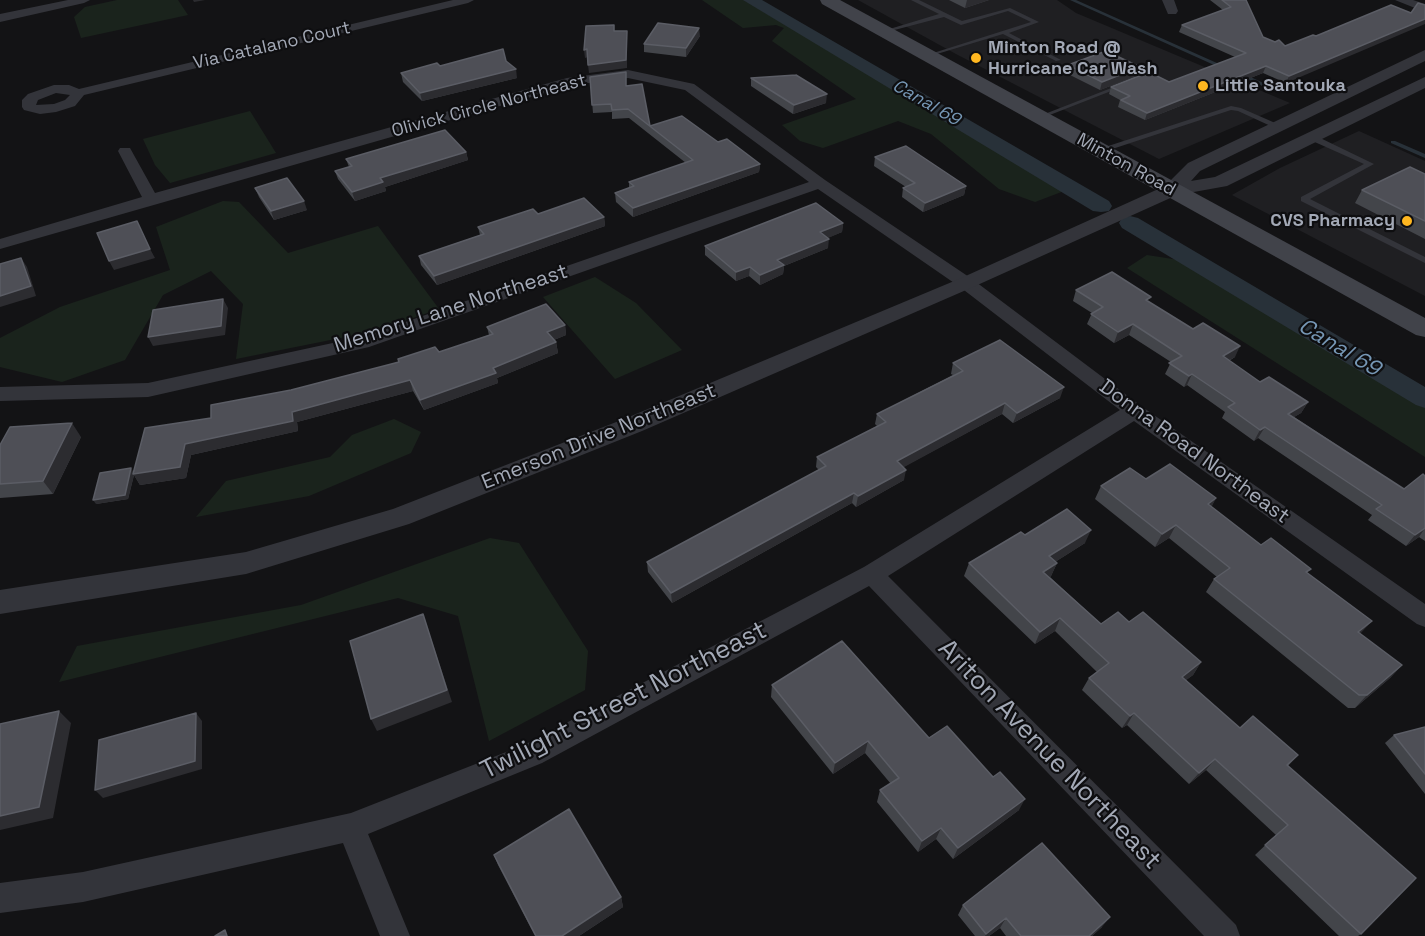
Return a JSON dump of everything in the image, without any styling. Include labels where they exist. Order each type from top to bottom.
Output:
[{"type":"main road","name":"Minton Road","points":[[828,0],[1425,329]]},
{"type":"street","points":[[0,18],[54,3],[84,0]]},
{"type":"street","name":"Via Catalano Court","points":[[77,93],[468,0]]},
{"type":"street","points":[[1401,0],[1425,8]]},
{"type":"street","points":[[1172,190],[1194,167],[1425,55]]},
{"type":"street","name":"Olivick Circle Northeast","points":[[0,244],[151,199],[572,81],[628,74],[689,87],[820,183],[966,283]]},
{"type":"street","points":[[1172,190],[1220,182],[1423,84]]},
{"type":"street","points":[[125,151],[151,199]]},
{"type":"street","name":"Memory Lane Northeast","points":[[0,394],[148,390],[369,341],[820,183]]},
{"type":"street","name":"Emerson Drive Northeast","points":[[0,602],[246,563],[400,517],[633,425],[966,283],[1172,190]]},
{"type":"street","name":"Donna Road Northeast","points":[[966,283],[1134,411],[1425,617]]},
{"type":"street","name":"Twilight Street Northeast","points":[[0,898],[83,887],[351,827],[533,754],[872,574],[1134,411]]},
{"type":"street","name":"Ariton Avenue Northeast","points":[[872,574],[1226,936]]},
{"type":"street","points":[[351,827],[395,936]]},
{"type":"lane","points":[[914,0],[961,23],[1008,9],[1036,21],[929,56]]},
{"type":"lane","points":[[885,32],[943,15]]},
{"type":"lane","points":[[1003,32],[1058,60]]},
{"type":"lane","points":[[1040,117],[1126,84]]},
{"type":"lane","points":[[1100,150],[1231,108],[1239,109],[1278,126]]},
{"type":"lane","points":[[1311,138],[1371,164],[1304,199],[1425,260]]},
{"type":"shaded area","points":[[117,0],[178,0],[188,15],[81,38],[74,17],[85,7]]},
{"type":"shaded area","points":[[702,0],[744,0],[1064,191],[1035,202],[999,189],[931,134],[898,121],[823,148],[800,141],[782,125],[856,99],[772,41],[784,28],[776,25],[743,28]]},
{"type":"shaded area","points":[[858,0],[1057,0],[1076,13],[1290,103],[1159,159],[956,54]]},
{"type":"shaded area","points":[[250,111],[276,153],[170,183],[155,165],[143,139]]},
{"type":"shaded area","points":[[1359,131],[1425,161],[1425,296],[1232,195],[1280,168]]},
{"type":"shaded area","points":[[223,201],[239,202],[288,253],[378,226],[439,309],[375,331],[236,359],[243,304],[211,271],[163,295],[125,360],[62,382],[0,367],[0,338],[60,307],[170,270],[156,227]]},
{"type":"shaded area","points":[[1147,255],[1179,260],[1425,407],[1425,457],[1127,268]]},
{"type":"shaded area","points":[[595,277],[636,303],[682,350],[615,379],[543,297]]},
{"type":"shaded area","points":[[394,419],[421,432],[411,453],[309,496],[196,517],[226,481],[330,457],[352,435]]},
{"type":"shaded area","points":[[490,538],[519,543],[588,651],[585,690],[489,741],[458,616],[398,598],[59,682],[77,646],[301,605]]},
{"type":"building","points":[[1222,0],[1246,0],[1263,37],[1275,42],[1279,40],[1285,46],[1313,35],[1316,36],[1391,5],[1411,13],[1418,3],[1425,5],[1425,19],[1289,76],[1266,66],[1147,113],[1121,100],[1130,96],[1111,87],[1149,72],[1169,82],[1246,53],[1182,25],[1231,7]]},
{"type":"building","points":[[658,23],[699,28],[686,48],[644,44]]},
{"type":"building","points":[[614,25],[614,31],[627,31],[626,60],[588,65],[587,49],[584,50],[586,26]]},
{"type":"building","points":[[503,49],[506,61],[516,69],[420,93],[401,73],[437,63],[440,66]]},
{"type":"building","points":[[1106,51],[1140,67],[1102,82],[1068,65]]},
{"type":"building","points":[[626,72],[626,86],[642,84],[650,126],[682,116],[718,142],[727,139],[760,164],[633,208],[615,193],[634,186],[629,182],[693,160],[628,109],[612,110],[611,104],[592,105],[590,77]]},
{"type":"building","points":[[796,75],[827,94],[794,105],[751,78]]},
{"type":"building","points":[[445,130],[466,152],[380,178],[383,182],[352,192],[335,171],[352,166],[346,159]]},
{"type":"building","points":[[906,146],[966,186],[925,203],[903,188],[915,183],[875,157]]},
{"type":"building","points":[[1410,167],[1425,174],[1425,221],[1362,190]]},
{"type":"building","points":[[287,178],[304,201],[271,211],[255,188]]},
{"type":"building","points":[[584,198],[604,217],[434,276],[419,256],[484,234],[478,227],[533,209],[538,214]]},
{"type":"building","points":[[816,203],[843,223],[820,232],[829,239],[777,260],[784,265],[760,275],[750,267],[736,272],[705,246]]},
{"type":"building","points":[[137,221],[150,249],[109,261],[97,233]]},
{"type":"building","points":[[21,258],[31,286],[0,296],[0,264]]},
{"type":"building","points":[[1112,272],[1151,297],[1146,300],[1193,329],[1203,323],[1240,346],[1223,356],[1260,382],[1269,377],[1308,402],[1288,414],[1404,489],[1423,474],[1425,476],[1425,528],[1415,535],[1376,509],[1382,505],[1265,427],[1260,430],[1228,407],[1235,403],[1192,374],[1189,376],[1169,363],[1182,356],[1133,324],[1118,332],[1091,314],[1103,307],[1076,290]]},
{"type":"building","points":[[223,299],[221,326],[148,337],[153,310]]},
{"type":"building","points":[[546,304],[565,325],[547,332],[556,342],[493,368],[496,373],[420,400],[410,380],[292,412],[293,421],[185,444],[180,467],[133,474],[145,428],[211,418],[211,405],[291,390],[399,362],[398,359],[435,347],[439,352],[493,334],[487,327]]},
{"type":"building","points":[[1000,340],[1064,387],[1017,413],[1005,403],[897,461],[906,470],[858,496],[854,493],[671,593],[647,562],[826,466],[817,457],[886,422],[877,414],[963,371],[953,363]]},
{"type":"building","points":[[72,423],[43,481],[0,484],[0,445],[10,427]]},
{"type":"building","points":[[1170,464],[1216,498],[1208,504],[1261,545],[1271,538],[1311,569],[1306,572],[1372,621],[1358,632],[1402,665],[1367,695],[1359,695],[1214,579],[1230,568],[1176,525],[1162,534],[1101,486],[1130,468],[1146,479]]},
{"type":"building","points":[[131,468],[125,495],[93,500],[100,473]]},
{"type":"building","points":[[1067,509],[1091,530],[1049,556],[1057,563],[1043,572],[1101,624],[1118,612],[1129,622],[1143,612],[1201,662],[1182,677],[1240,728],[1253,716],[1298,755],[1287,765],[1416,878],[1361,934],[1265,845],[1288,825],[1215,759],[1199,773],[1134,713],[1130,716],[1089,678],[1109,663],[1060,618],[1040,632],[969,563],[1021,532],[1025,535]]},
{"type":"building","points":[[423,614],[447,690],[371,719],[350,641]]},
{"type":"building","points":[[842,641],[929,738],[947,726],[993,777],[1000,772],[1025,799],[958,848],[941,828],[922,841],[880,790],[899,778],[868,741],[835,763],[772,685]]},
{"type":"building","points":[[59,711],[39,807],[0,816],[0,724]]},
{"type":"building","points":[[196,713],[195,761],[95,790],[99,740]]},
{"type":"building","points":[[1425,727],[1425,774],[1394,735]]},
{"type":"building","points":[[569,809],[621,897],[562,936],[536,936],[494,855]]},
{"type":"building","points":[[1042,843],[1110,917],[1089,936],[1021,936],[1006,918],[986,934],[963,905]]},
{"type":"building","points":[[225,930],[227,936],[215,936]]},
{"type":"waterway","name":"Canal 69","points":[[751,0],[1101,206]]},
{"type":"waterway","points":[[1072,0],[1225,68]]},
{"type":"waterway","points":[[1240,74],[1271,88]]},
{"type":"waterway","points":[[1393,142],[1425,156]]},
{"type":"waterway","name":"Canal 69","points":[[1130,223],[1425,399]]},
{"type":"place","name":"Minton Road @ Hurricane Car Wash","points":[[976,58]]},
{"type":"place","name":"Little Santouka","points":[[1203,86]]},
{"type":"place","name":"CVS Pharmacy","points":[[1407,221]]}]
